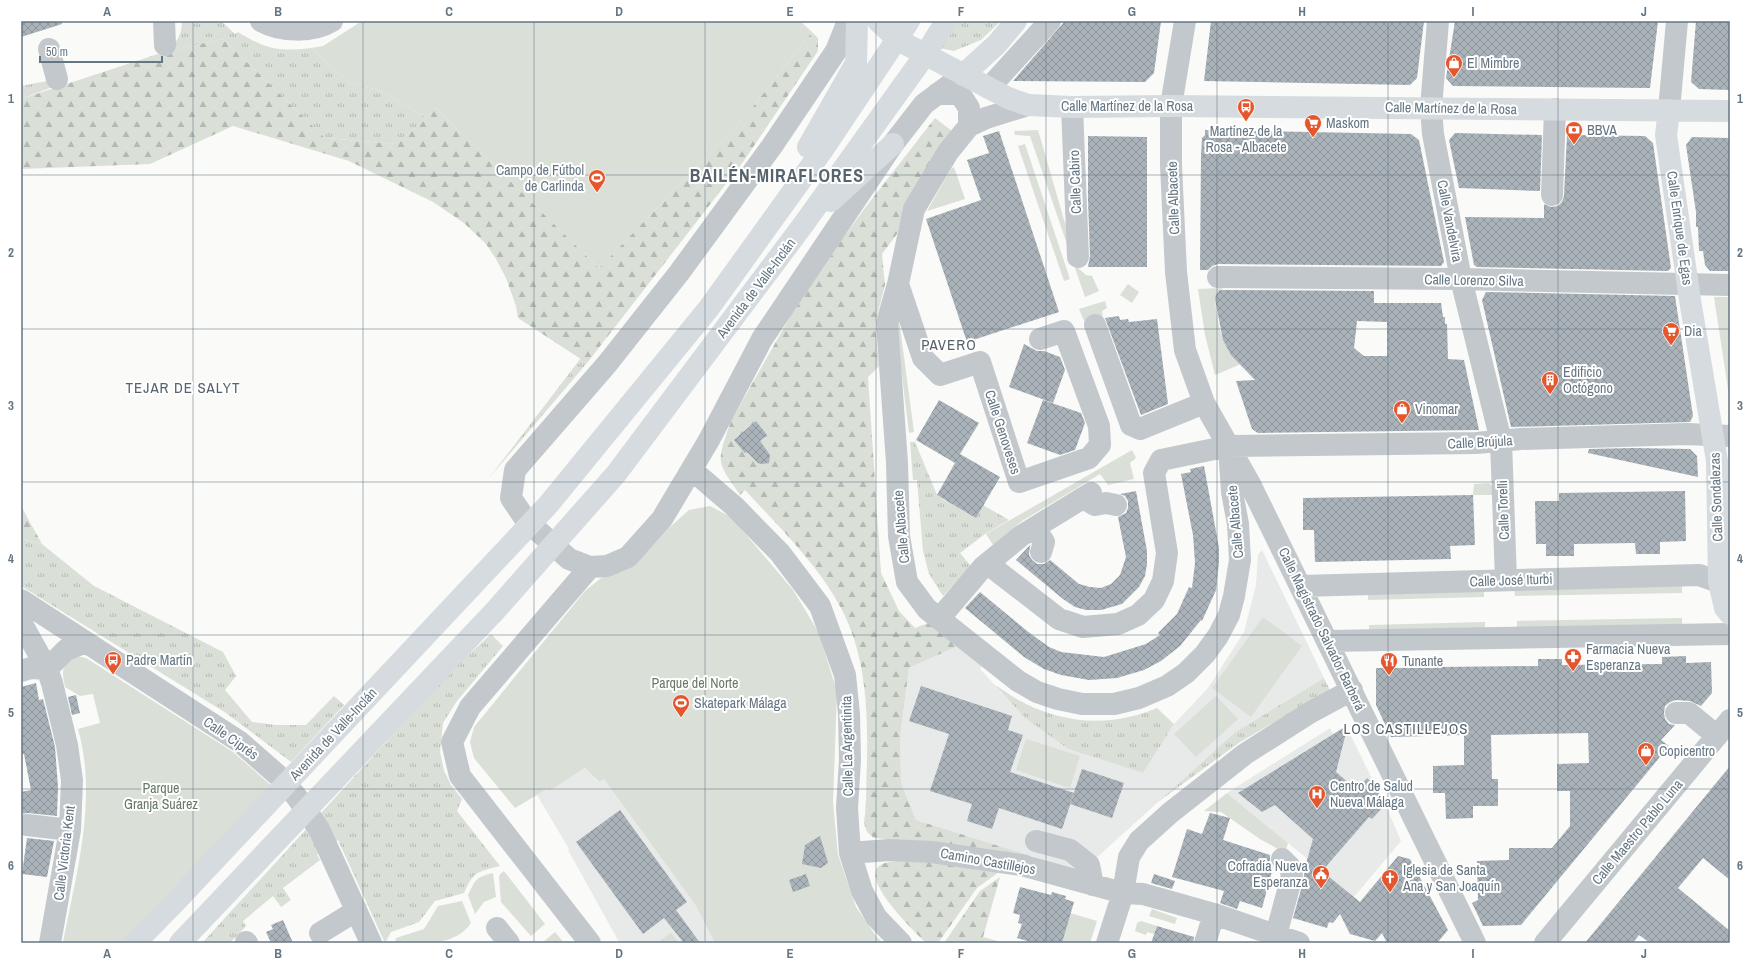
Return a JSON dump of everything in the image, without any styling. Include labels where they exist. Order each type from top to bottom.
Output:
[{"type":"main road","points":[[780,209],[803,157],[856,63],[857,21]]},
{"type":"main road","name":"Calle Martínez de la Rosa","points":[[878,21],[898,40],[1008,98],[1028,105],[1072,107],[1171,106],[1730,111]]},
{"type":"main road","name":"Avenida de Valle-Inclán","points":[[135,943],[184,893],[548,505],[709,308],[780,209],[910,21]]},
{"type":"main road","name":"Avenida de Valle-Inclán","points":[[180,943],[472,635],[539,562],[616,474],[803,225],[925,55],[946,21]]},
{"type":"main road","points":[[963,74],[997,44],[1016,21]]},
{"type":"main road","name":"Calle Enrique de Egas","points":[[1668,110],[1666,131],[1688,284],[1721,435]]},
{"type":"main road","points":[[803,225],[893,144]]},
{"type":"main road","name":"Calle Sondalezas","points":[[1721,435],[1717,460],[1725,608],[1730,614]]},
{"type":"street","points":[[164,21],[165,45]]},
{"type":"street","points":[[261,21],[282,29],[306,29],[332,21]]},
{"type":"street","points":[[848,21],[836,51],[776,140],[684,266],[607,364],[516,470],[511,498],[526,520],[569,559],[590,566],[607,566],[628,557],[662,519],[692,470],[762,340],[893,144],[931,99],[963,74]]},
{"type":"street","points":[[989,88],[1050,21]]},
{"type":"street","name":"Calle Albacete","points":[[969,126],[948,152],[914,209],[898,284],[887,322],[897,463],[899,536],[907,582],[927,609],[1018,681],[1037,692],[1058,699],[1082,704],[1114,704],[1139,698],[1167,686],[1186,673],[1205,654],[1222,629],[1229,615],[1240,560],[1238,524],[1232,492],[1229,446],[1204,403],[1185,350],[1179,309],[1171,165],[1171,106],[1185,21]]},
{"type":"street","name":"Calle Vandelvira","points":[[1438,21],[1431,108],[1433,134],[1461,279],[1501,441]]},
{"type":"street","name":"Calle Enrique de Egas","points":[[1668,110],[1677,21]]},
{"type":"street","points":[[49,49],[57,79]]},
{"type":"street","points":[[931,99],[960,94],[969,108],[969,126],[986,118],[1028,105]]},
{"type":"street","name":"Calle Cabiro","points":[[1072,107],[1078,257]]},
{"type":"street","points":[[1552,195],[1555,109]]},
{"type":"street","name":"Calle Lorenzo Silva","points":[[1218,277],[1461,279],[1730,285]]},
{"type":"street","name":"Calle Genoveses","points":[[898,284],[923,358],[940,375],[980,362],[1019,482],[1089,458],[1100,445],[1099,426],[1064,331],[1040,340]]},
{"type":"street","points":[[1095,325],[1131,425],[1140,430],[1204,403]]},
{"type":"street","name":"Calle Brújula","points":[[988,564],[1059,619],[1083,627],[1118,624],[1138,615],[1154,600],[1163,581],[1166,553],[1154,473],[1161,460],[1229,446],[1476,443],[1687,434],[1721,435]]},
{"type":"street","name":"Calle Torelli","points":[[1501,441],[1506,580]]},
{"type":"street","name":"Calle Magistrado Salvador Barberá","points":[[1229,446],[1250,484],[1301,586],[1475,943]]},
{"type":"street","name":"Calle La Argentinita","points":[[692,470],[734,506],[780,553],[820,606],[845,675],[846,682],[849,714],[850,760],[847,808],[850,853],[862,890],[876,917],[901,943]]},
{"type":"street","points":[[939,619],[988,564],[1021,536],[1087,495],[1096,505],[1106,503],[1116,505]]},
{"type":"street","points":[[1035,528],[1044,542],[1041,552]]},
{"type":"street","points":[[590,566],[470,707],[452,742],[460,776],[590,943]]},
{"type":"street","name":"Calle José Iturbi","points":[[1301,586],[1698,575],[1724,586]]},
{"type":"street","name":"Calle Ciprés","points":[[21,600],[240,742],[281,778],[296,796],[319,829],[370,942]]},
{"type":"street","name":"Calle Victoria Kent","points":[[45,615],[47,669],[67,745],[72,780],[70,830],[50,943]]},
{"type":"street","name":"Calle Victoria Kent","points":[[21,622],[47,669]]},
{"type":"street","points":[[1328,642],[1730,634]]},
{"type":"street","points":[[21,671],[31,668],[47,669],[66,650],[86,642]]},
{"type":"street","points":[[1107,943],[1123,893],[1129,857],[1139,841],[1165,817],[1245,754],[1311,712],[1352,690]]},
{"type":"street","points":[[1676,714],[1689,713],[1723,728]]},
{"type":"street","name":"Calle Maestro Pablo Luna","points":[[1545,943],[1723,728]]},
{"type":"street","points":[[27,825],[70,830]]},
{"type":"street","points":[[1036,841],[1070,850],[1089,865],[1093,884]]},
{"type":"street","name":"Camino Castillejos","points":[[850,853],[889,850],[932,852],[1021,865],[1123,893],[1143,894],[1214,914],[1299,943]]},
{"type":"street","points":[[1276,935],[1292,876],[1290,867],[1282,859]]},
{"type":"street","points":[[320,933],[346,918],[356,909]]},
{"type":"street","points":[[1205,943],[1214,914]]},
{"type":"shaded area","points":[[1262,550],[1324,678],[1234,733],[1081,872],[916,820],[901,783],[900,737],[909,668],[958,646],[982,666],[980,669],[1025,718],[1068,749],[1143,773],[1174,724],[1208,688],[1244,632],[1256,585],[1258,555]]},
{"type":"shaded area","name":"Centro de Salud Nueva Málaga","points":[[1346,726],[1389,813],[1401,841],[1354,897],[1227,793],[1330,728],[1333,734]]},
{"type":"shaded area","points":[[585,768],[598,782],[604,779],[696,906],[715,943],[619,942],[568,850],[569,849],[537,795],[547,789],[549,791]]},
{"type":"green space","points":[[182,21],[221,21],[235,34],[238,32],[265,46],[290,50],[311,48],[349,82],[381,91],[427,118],[396,144],[325,138],[223,39],[167,51],[178,38]]},
{"type":"green space","name":"Campo de Fútbol de Carlinda","points":[[362,21],[800,21],[812,32],[743,119],[599,268],[436,108],[427,118],[381,91],[349,82],[311,48],[323,46]]},
{"type":"green space","points":[[956,21],[1001,21],[981,40],[954,51],[939,48]]},
{"type":"green space","points":[[812,32],[818,38],[818,51],[743,162],[587,363],[518,318],[516,306],[506,278],[496,259],[486,244],[464,223],[433,202],[349,161],[233,126],[150,164],[21,169],[21,99],[167,51],[223,39],[325,138],[396,144],[427,118],[436,108],[599,268],[743,119]]},
{"type":"green space","points":[[47,81],[50,88],[21,99],[21,86]]},
{"type":"green space","points":[[935,118],[952,131],[904,207],[897,234],[882,254],[885,285],[875,324],[879,366],[868,377],[881,573],[899,611],[915,628],[928,623],[958,646],[909,668],[900,737],[901,783],[916,820],[1031,856],[962,846],[874,838],[867,832],[864,823],[867,762],[866,703],[864,683],[856,645],[849,626],[841,608],[821,576],[784,532],[745,490],[740,495],[726,475],[721,462],[722,447],[731,421],[807,287],[865,208]]},
{"type":"green space","points":[[1038,130],[1078,268],[1086,275],[1092,276],[1099,291],[1085,297],[1030,136],[1015,135],[1014,131]]},
{"type":"green space","points":[[1025,144],[1070,279],[1064,281],[1018,146]]},
{"type":"green space","points":[[954,167],[965,199],[927,211],[951,169]]},
{"type":"green space","points":[[1128,284],[1139,292],[1132,303],[1120,295]]},
{"type":"green space","points":[[1223,288],[1216,294],[1215,299],[1219,327],[1229,350],[1241,364],[1215,375],[1205,335],[1198,289]]},
{"type":"green space","points":[[1714,297],[1730,297],[1730,402]]},
{"type":"green space","points":[[1105,301],[1107,308],[1102,311],[1103,319],[1084,321],[1079,309]]},
{"type":"green space","points":[[895,319],[899,319],[914,432],[909,433]]},
{"type":"green space","points":[[581,358],[587,363],[489,478]]},
{"type":"green space","points":[[910,442],[915,442],[937,495],[946,501],[947,499],[976,518],[983,505],[1009,520],[985,534],[960,553],[971,566],[943,596],[929,574],[923,551],[917,480],[913,480]]},
{"type":"green space","points":[[1132,450],[1136,458],[1130,463],[1134,479],[1108,485],[1100,474],[1022,521],[993,545],[986,534]]},
{"type":"green space","points":[[1489,483],[1492,486],[1492,495],[1473,495],[1474,484]]},
{"type":"green space","points":[[21,506],[42,544],[21,539]]},
{"type":"green space","name":"Parque del Norte","points":[[710,506],[731,517],[793,590],[819,633],[837,692],[833,802],[838,855],[856,907],[876,936],[883,943],[715,943],[696,906],[604,779],[599,782],[585,768],[549,791],[547,789],[515,808],[474,758],[470,742],[474,727],[585,591],[605,575],[647,552],[669,528],[689,510]]},
{"type":"green space","points":[[21,539],[42,544],[94,586],[223,652],[236,676],[225,690],[252,722],[276,725],[306,725],[334,696],[344,705],[291,762],[226,713],[21,586]]},
{"type":"green space","points":[[1682,583],[1682,593],[1515,596],[1514,587]]},
{"type":"green space","points":[[1484,588],[1484,597],[1368,600],[1368,590]]},
{"type":"green space","points":[[1263,617],[1302,646],[1251,717],[1212,688]]},
{"type":"green space","points":[[1682,618],[1682,628],[1517,631],[1517,621]]},
{"type":"green space","points":[[1485,622],[1485,632],[1369,634],[1369,625]]},
{"type":"green space","points":[[491,634],[503,646],[457,701],[443,723],[440,752],[444,771],[451,785],[462,799],[457,811],[500,866],[481,871],[474,876],[464,893],[435,901],[419,922],[391,932],[385,943],[338,840],[317,854],[320,860],[283,888],[291,900],[281,907],[273,896],[243,921],[246,926],[230,943],[202,943],[462,659],[465,658]]},
{"type":"green space","name":"Parque Granja Suárez","points":[[77,656],[86,658],[233,752],[273,787],[123,943],[63,943],[79,863],[85,809],[86,782],[84,755],[78,729],[100,723],[93,694],[80,696],[65,687],[63,673],[65,665]]},
{"type":"green space","points":[[1324,678],[1330,690],[1240,742],[1158,802],[1234,733]]},
{"type":"green space","points":[[995,685],[1026,704],[1059,716],[1092,721],[1108,720],[1141,714],[1157,708],[1174,724],[1143,773],[1068,749],[1025,718]]},
{"type":"green space","points":[[1216,696],[1238,719],[1196,757],[1174,734]]},
{"type":"green space","points":[[1026,739],[1080,756],[1070,788],[1016,770]]},
{"type":"green space","points":[[1227,793],[1288,843],[1285,853],[1260,839],[1221,812],[1204,811]]},
{"type":"green space","points":[[914,859],[999,872],[977,888],[938,943],[926,943],[902,918],[884,895],[875,874],[878,867],[885,863]]},
{"type":"green space","points":[[504,871],[545,924],[531,936],[501,902],[499,877]]},
{"type":"green space","points":[[493,873],[496,897],[484,902],[475,914],[468,895],[477,880],[483,876]]},
{"type":"green space","points":[[1000,877],[983,937],[1004,943],[944,943],[980,891]]},
{"type":"green space","points":[[462,901],[471,923],[464,931],[447,940],[437,942],[395,943],[396,938],[424,929],[438,906]]},
{"type":"green space","points":[[1152,909],[1177,918],[1175,924],[1149,916]]},
{"type":"green space","points":[[1070,913],[1097,921],[1090,943],[1062,943]]},
{"type":"green space","points":[[1141,921],[1157,926],[1154,934],[1147,932],[1146,935],[1135,931],[1137,923]]},
{"type":"green space","points":[[555,932],[564,943],[542,943]]},
{"type":"green space","points":[[670,933],[679,943],[657,943]]},
{"type":"building","points":[[21,21],[62,21],[62,24],[21,37]]},
{"type":"building","points":[[1065,21],[1161,21],[1154,73],[1145,82],[1013,81]]},
{"type":"building","points":[[1211,21],[1424,21],[1417,78],[1410,85],[1204,81]]},
{"type":"building","points":[[1455,21],[1658,21],[1650,88],[1453,86],[1446,78]]},
{"type":"building","points":[[1696,21],[1730,21],[1730,90],[1699,89],[1691,82]]},
{"type":"building","points":[[1205,130],[1411,134],[1419,140],[1444,262],[1441,266],[1218,264],[1212,266],[1208,270],[1200,270],[1201,155],[1202,138],[1205,135]]},
{"type":"building","points":[[999,131],[1059,312],[967,342],[926,219],[981,200],[967,160],[989,153],[983,136]]},
{"type":"building","points":[[1455,133],[1542,135],[1540,191],[1459,188],[1449,140]]},
{"type":"building","points":[[1567,135],[1645,136],[1653,143],[1671,268],[1668,271],[1477,267],[1474,265],[1465,217],[1544,218],[1544,204],[1551,207],[1558,206],[1562,202],[1564,196]]},
{"type":"building","points":[[1088,136],[1147,137],[1147,267],[1088,267],[1090,256]]},
{"type":"building","points":[[1692,137],[1730,138],[1730,271],[1710,271],[1705,265],[1703,251],[1699,251],[1698,227],[1696,227],[1696,212],[1686,145]]},
{"type":"building","points":[[1220,290],[1374,291],[1374,303],[1441,303],[1443,317],[1445,317],[1445,324],[1447,324],[1448,359],[1464,360],[1479,430],[1258,433],[1252,429],[1236,381],[1255,380],[1231,355],[1223,340],[1215,299],[1216,294]],"holes":[[[1357,321],[1387,322],[1387,356],[1364,356],[1354,348]]]},
{"type":"building","points":[[1486,292],[1675,296],[1693,416],[1690,422],[1511,427],[1482,300]]},
{"type":"building","points":[[1119,316],[1120,320],[1128,319],[1129,322],[1157,319],[1168,404],[1141,415],[1105,318]]},
{"type":"building","points":[[1024,344],[1037,351],[1044,351],[1060,357],[1065,370],[1053,403],[1009,387]]},
{"type":"building","points":[[939,400],[979,423],[960,454],[1000,477],[976,518],[937,495],[955,463],[916,440]]},
{"type":"building","points":[[1043,400],[1081,413],[1085,423],[1075,450],[1060,455],[1027,443]]},
{"type":"building","points":[[756,421],[767,435],[760,441],[770,455],[769,463],[758,463],[747,452],[745,453],[734,440]]},
{"type":"building","points":[[1589,449],[1690,449],[1697,456],[1698,477],[1588,453]]},
{"type":"building","points":[[1204,466],[1219,548],[1216,590],[1202,621],[1201,620],[1180,646],[1161,661],[1144,670],[1117,678],[1089,680],[1061,675],[1044,669],[1024,657],[965,608],[980,592],[1027,631],[1049,647],[1061,652],[1104,657],[1146,644],[1160,635],[1158,633],[1177,614],[1189,587],[1192,588],[1195,563],[1193,535],[1181,474],[1191,472],[1190,469]]},
{"type":"building","points":[[1136,491],[1147,551],[1147,564],[1145,576],[1139,587],[1122,604],[1101,610],[1086,610],[1075,607],[1063,599],[1016,560],[1030,545],[1029,555],[1037,564],[1044,564],[1050,560],[1079,584],[1090,587],[1101,588],[1111,584],[1120,575],[1126,557],[1118,517],[1126,513],[1128,501],[1125,496],[1120,494]]},
{"type":"building","points":[[1685,491],[1686,541],[1660,542],[1660,554],[1636,554],[1635,543],[1574,544],[1574,556],[1546,556],[1546,544],[1536,544],[1535,501],[1559,501],[1559,493]]},
{"type":"building","points":[[1473,495],[1475,545],[1450,546],[1451,559],[1315,562],[1314,530],[1303,530],[1303,498]]},
{"type":"building","points":[[1686,656],[1686,663],[1711,662],[1712,693],[1701,706],[1690,701],[1676,700],[1665,706],[1665,719],[1669,724],[1675,725],[1661,740],[1669,746],[1521,925],[1483,926],[1472,903],[1478,900],[1477,861],[1509,860],[1509,848],[1552,848],[1570,826],[1570,791],[1557,791],[1557,764],[1589,763],[1588,733],[1491,735],[1492,779],[1498,779],[1498,806],[1473,806],[1473,818],[1446,819],[1445,793],[1433,793],[1433,766],[1464,765],[1464,735],[1391,737],[1376,705],[1376,668],[1412,668],[1412,662],[1438,662],[1438,667],[1538,666],[1538,659],[1562,659],[1562,665],[1662,664],[1662,657]]},
{"type":"building","points":[[36,683],[39,700],[43,699],[55,747],[58,787],[57,816],[28,813],[21,814],[21,792],[31,790],[24,754],[21,754],[21,687]]},
{"type":"building","points":[[921,686],[1012,716],[1008,730],[1023,735],[1010,772],[1074,793],[1062,829],[999,808],[992,829],[967,821],[972,804],[930,791],[949,734],[909,721]]},
{"type":"building","points":[[76,695],[80,713],[72,715],[68,697]]},
{"type":"building","points":[[1348,725],[1336,772],[1357,790],[1367,778],[1374,784],[1385,805],[1372,819],[1369,817],[1322,871],[1360,902],[1398,856],[1410,859],[1448,930],[1437,943],[1387,943],[1382,933],[1375,941],[1350,934],[1340,914],[1333,923],[1329,922],[1327,928],[1293,918],[1313,839],[1275,805],[1262,812],[1238,793]]},
{"type":"building","points":[[1730,766],[1730,880],[1703,858],[1678,888],[1730,931],[1730,943],[1650,943],[1639,935],[1633,943],[1585,943]]},
{"type":"building","points":[[1082,769],[1124,783],[1112,818],[1070,804]]},
{"type":"building","points":[[620,810],[687,902],[676,910],[700,943],[684,943],[664,918],[643,934],[576,842]]},
{"type":"building","points":[[1210,813],[1230,818],[1223,840],[1270,855],[1270,862],[1273,868],[1262,908],[1240,901],[1237,909],[1220,903],[1224,891],[1172,877],[1187,829],[1202,834]]},
{"type":"building","points":[[820,836],[828,863],[821,868],[802,864],[805,845]]},
{"type":"building","points":[[27,838],[54,841],[47,877],[22,874]]},
{"type":"building","points":[[806,874],[810,886],[793,892],[789,880]]},
{"type":"building","points":[[1154,874],[1175,881],[1172,889],[1151,883]]},
{"type":"building","points":[[1020,887],[1051,895],[1052,892],[1066,896],[1065,899],[1074,902],[1062,943],[1034,943],[1017,938],[1022,924],[1018,923],[1020,915],[1013,913]]},
{"type":"building","points":[[283,920],[293,943],[271,943],[266,932],[273,929],[271,925]]},
{"type":"building","points":[[1157,926],[1194,937],[1193,943],[1151,943]]},
{"type":"place","name":"El Mimbre","points":[[1454,78]]},
{"type":"place","name":"Martínez de la Rosa - Albacete","points":[[1246,122]]},
{"type":"place","name":"Maskom","points":[[1313,138]]},
{"type":"place","name":"BBVA","points":[[1574,145]]},
{"type":"place","name":"Campo de Fútbol de Carlinda","points":[[597,193]]},
{"type":"place","name":"Dia","points":[[1671,346]]},
{"type":"place","name":"Edificio Octógono","points":[[1550,395]]},
{"type":"place","name":"Vinomar","points":[[1402,424]]},
{"type":"place","name":"Farmacia Nueva Esperanza","points":[[1573,672]]},
{"type":"place","name":"Padre Martín","points":[[113,675]]},
{"type":"place","name":"Tunante","points":[[1389,676]]},
{"type":"place","name":"Skatepark Málaga","points":[[681,718]]},
{"type":"place","name":"Copicentro","points":[[1646,766]]},
{"type":"place","name":"Centro de Salud Nueva Málaga","points":[[1317,809]]},
{"type":"place","name":"Cofradía Nueva Esperanza","points":[[1321,889]]},
{"type":"place","name":"Iglesia de Santa Ana y San Joaquín","points":[[1390,893]]},
{"type":"district","name":"BAILÉN-MIRAFLORES","points":[[777,176]]},
{"type":"district","name":"PAVERO","points":[[949,345]]},
{"type":"district","name":"TEJAR DE SALYT","points":[[183,388]]},
{"type":"district","name":"LOS CASTILLEJOS","points":[[1406,729]]}]
